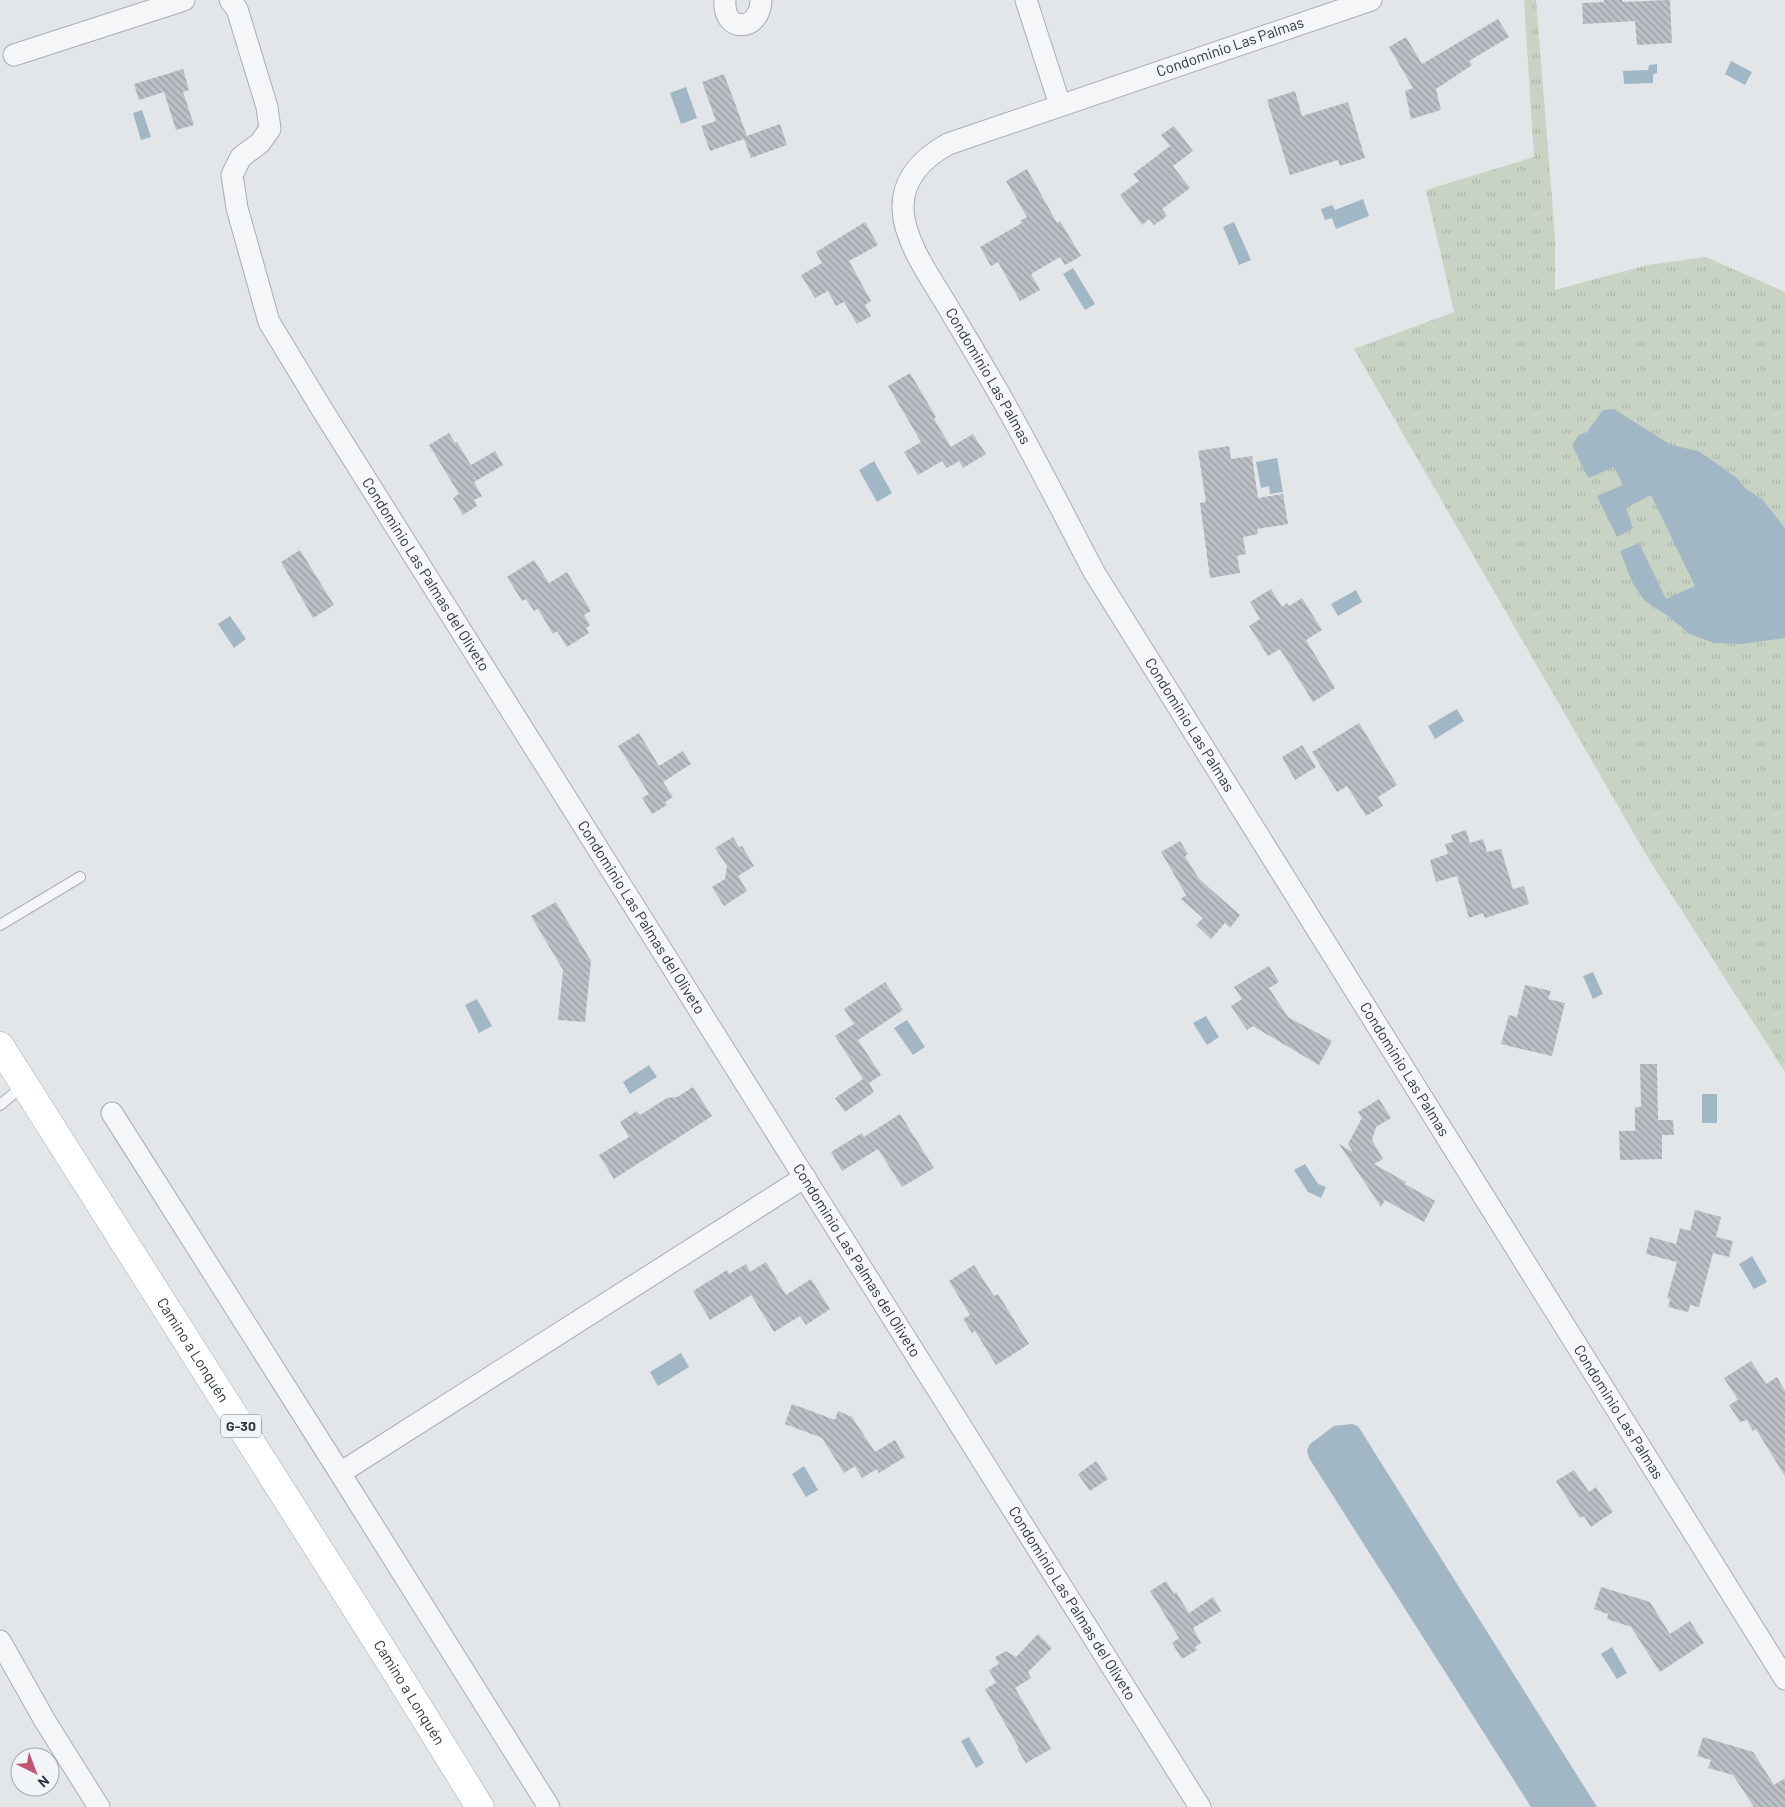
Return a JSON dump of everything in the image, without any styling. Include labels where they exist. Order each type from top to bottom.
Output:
[{"type":"main road","name":"Camino a Lonquén","points":[[0,1046],[480,1807]]},
{"type":"street","points":[[14,55],[184,0]]},
{"type":"street","name":"Condominio Las Palmas del Oliveto","points":[[230,0],[237,9],[266,107],[270,129],[260,143],[241,157],[232,174],[236,208],[269,322],[328,420],[1200,1807]]},
{"type":"street","points":[[724,0],[726,14],[736,25],[742,26],[756,18],[760,8],[760,0]]},
{"type":"street","points":[[1026,0],[1060,105]]},
{"type":"street","name":"Condominio Las Palmas","points":[[1371,0],[948,144],[934,152],[917,168],[912,176],[905,192],[903,208],[906,228],[920,262],[998,391],[1094,572],[1785,1679]]},
{"type":"street","points":[[112,1113],[549,1807]]},
{"type":"street","points":[[340,1473],[805,1176]]},
{"type":"street","points":[[1,1646],[44,1721],[99,1807]]},
{"type":"lane","points":[[0,925],[80,877]]},
{"type":"lane","points":[[0,1104],[24,1084]]},
{"type":"green space","points":[[1524,0],[1536,0],[1555,236],[1555,290],[1647,265],[1706,257],[1785,292],[1785,1072],[1648,858],[1354,349],[1454,312],[1426,190],[1534,157]]},
{"type":"water","points":[[1731,61],[1752,72],[1745,85],[1725,74]]},
{"type":"water","points":[[1657,64],[1657,73],[1653,74],[1653,83],[1624,84],[1623,71],[1648,70],[1649,65]]},
{"type":"water","points":[[686,87],[697,118],[681,124],[670,93]]},
{"type":"water","points":[[142,110],[151,137],[141,140],[133,113]]},
{"type":"water","points":[[1363,199],[1369,216],[1336,229],[1332,218],[1325,220],[1321,209],[1332,205],[1335,210]]},
{"type":"water","points":[[1234,222],[1251,260],[1239,265],[1223,227]]},
{"type":"water","points":[[1073,268],[1095,304],[1085,310],[1063,274]]},
{"type":"water","points":[[1614,409],[1671,445],[1698,451],[1709,458],[1737,478],[1746,489],[1762,499],[1785,528],[1785,638],[1740,644],[1714,643],[1690,634],[1668,616],[1645,601],[1632,582],[1620,551],[1639,543],[1666,599],[1695,586],[1651,495],[1626,508],[1633,528],[1617,537],[1597,496],[1623,485],[1614,467],[1589,478],[1572,445],[1579,435],[1587,432],[1603,410]]},
{"type":"water","points":[[1277,458],[1283,492],[1270,494],[1269,486],[1261,488],[1256,462]]},
{"type":"water","points":[[874,461],[892,493],[877,502],[859,470]]},
{"type":"water","points":[[1356,590],[1362,602],[1338,616],[1331,604]]},
{"type":"water","points":[[230,616],[246,639],[234,648],[218,624]]},
{"type":"water","points":[[1457,709],[1464,721],[1435,739],[1428,726]]},
{"type":"water","points":[[1593,972],[1603,994],[1593,999],[1583,976]]},
{"type":"water","points":[[477,999],[492,1026],[479,1033],[465,1005]]},
{"type":"water","points":[[1206,1016],[1219,1037],[1207,1045],[1193,1023]]},
{"type":"water","points":[[907,1020],[925,1047],[913,1055],[894,1028]]},
{"type":"water","points":[[649,1065],[657,1077],[630,1094],[623,1082]]},
{"type":"water","points":[[1702,1094],[1717,1094],[1717,1123],[1702,1123]]},
{"type":"water","points":[[1305,1164],[1318,1184],[1326,1187],[1321,1198],[1308,1192],[1294,1170]]},
{"type":"water","points":[[1752,1256],[1767,1282],[1754,1289],[1739,1264]]},
{"type":"water","points":[[681,1353],[689,1367],[658,1386],[650,1372]]},
{"type":"water","points":[[1352,1424],[1358,1426],[1597,1807],[1531,1807],[1309,1458],[1307,1450],[1310,1444],[1334,1426]]},
{"type":"water","points":[[804,1466],[818,1490],[806,1497],[792,1474]]},
{"type":"water","points":[[1612,1647],[1627,1673],[1617,1679],[1601,1654]]},
{"type":"water","points":[[969,1737],[984,1763],[976,1768],[961,1741]]},
{"type":"building","points":[[1604,0],[1622,0],[1623,2],[1670,0],[1672,43],[1637,45],[1635,21],[1583,24],[1582,3],[1604,2]]},
{"type":"building","points":[[1498,19],[1509,37],[1469,61],[1472,65],[1436,89],[1441,110],[1411,119],[1405,91],[1413,88],[1389,47],[1406,37],[1422,64]]},
{"type":"building","points":[[183,69],[189,90],[183,92],[194,125],[176,130],[164,92],[139,100],[134,84]]},
{"type":"building","points":[[724,74],[747,136],[780,124],[787,145],[751,158],[744,139],[710,151],[701,126],[716,121],[702,82]]},
{"type":"building","points":[[1295,91],[1302,116],[1348,102],[1365,158],[1340,166],[1338,160],[1290,175],[1267,100]]},
{"type":"building","points":[[1174,126],[1193,151],[1173,166],[1190,188],[1162,209],[1167,216],[1154,225],[1149,219],[1142,225],[1120,195],[1139,181],[1133,174],[1170,146],[1161,135]]},
{"type":"building","points":[[1027,169],[1057,223],[1060,221],[1081,256],[1065,265],[1060,257],[1031,274],[1040,290],[1020,301],[998,262],[991,266],[980,247],[1022,223],[1020,221],[1027,217],[1006,181]]},
{"type":"building","points":[[865,222],[878,245],[849,261],[871,301],[865,305],[871,316],[857,324],[844,302],[836,306],[828,291],[815,298],[801,275],[822,263],[816,252]]},
{"type":"building","points":[[910,373],[951,447],[973,434],[986,454],[963,468],[959,461],[947,468],[942,461],[918,475],[904,452],[921,442],[888,386]]},
{"type":"building","points":[[449,433],[471,465],[495,451],[503,465],[474,482],[482,496],[474,500],[477,506],[463,515],[453,498],[459,494],[429,445]]},
{"type":"building","points":[[1229,446],[1231,459],[1252,456],[1258,498],[1283,494],[1288,524],[1257,529],[1258,534],[1243,537],[1246,554],[1237,556],[1240,573],[1210,578],[1200,503],[1206,502],[1198,451]]},
{"type":"building","points":[[300,550],[334,605],[313,618],[281,562]]},
{"type":"building","points":[[534,560],[549,583],[567,572],[591,611],[584,615],[590,625],[586,628],[589,633],[567,647],[557,631],[553,634],[538,609],[534,611],[526,599],[522,601],[507,577]]},
{"type":"building","points":[[1271,589],[1282,607],[1287,603],[1289,606],[1302,598],[1322,630],[1306,640],[1335,688],[1313,702],[1280,649],[1268,656],[1249,626],[1260,619],[1250,602]]},
{"type":"building","points":[[1359,723],[1397,785],[1378,797],[1383,806],[1366,816],[1347,786],[1337,792],[1312,752]]},
{"type":"building","points":[[639,733],[659,766],[683,751],[691,764],[663,782],[673,797],[665,802],[667,805],[652,814],[642,798],[649,794],[618,746]]},
{"type":"building","points":[[1302,745],[1316,767],[1295,780],[1282,757]]},
{"type":"building","points":[[1466,830],[1470,843],[1483,839],[1487,852],[1501,849],[1513,889],[1524,886],[1529,904],[1485,918],[1483,913],[1469,918],[1457,876],[1436,882],[1430,860],[1448,854],[1445,844],[1453,842],[1451,835]]},
{"type":"building","points":[[733,837],[739,847],[742,846],[754,866],[738,876],[747,891],[724,906],[712,887],[725,879],[727,866],[715,848]]},
{"type":"building","points":[[1180,841],[1188,854],[1185,856],[1199,879],[1240,915],[1230,928],[1225,923],[1211,939],[1196,925],[1203,918],[1181,899],[1186,895],[1161,852]]},
{"type":"building","points":[[556,902],[591,961],[585,1022],[558,1020],[563,970],[531,916]]},
{"type":"building","points":[[1269,966],[1279,982],[1269,988],[1288,1017],[1332,1041],[1319,1065],[1253,1026],[1247,1030],[1231,1006],[1242,999],[1234,987]]},
{"type":"building","points":[[885,982],[903,1010],[858,1040],[881,1075],[869,1083],[874,1092],[845,1112],[835,1098],[863,1079],[835,1036],[854,1024],[844,1009]]},
{"type":"building","points":[[1525,985],[1551,991],[1548,999],[1565,1003],[1552,1056],[1501,1044],[1509,1015],[1517,1017]]},
{"type":"building","points":[[1640,1064],[1657,1064],[1658,1120],[1673,1120],[1674,1135],[1662,1135],[1662,1159],[1620,1160],[1619,1131],[1635,1131],[1635,1107],[1641,1107]]},
{"type":"building","points":[[693,1087],[712,1116],[614,1179],[599,1155],[629,1137],[620,1122],[637,1111],[640,1115],[667,1098],[677,1097]]},
{"type":"building","points":[[1379,1099],[1391,1118],[1376,1127],[1372,1140],[1383,1159],[1374,1164],[1435,1201],[1424,1222],[1385,1200],[1381,1207],[1339,1144],[1353,1152],[1348,1144],[1362,1118],[1358,1112]]},
{"type":"building","points":[[900,1114],[934,1168],[902,1187],[878,1149],[842,1171],[831,1152],[862,1133],[864,1137]]},
{"type":"building","points":[[1695,1210],[1721,1217],[1716,1237],[1733,1241],[1729,1257],[1713,1253],[1699,1307],[1690,1305],[1688,1312],[1668,1307],[1670,1299],[1667,1298],[1677,1262],[1646,1254],[1650,1237],[1676,1244],[1680,1228],[1690,1231]]},
{"type":"building","points":[[766,1262],[786,1295],[811,1279],[830,1309],[806,1325],[800,1316],[774,1332],[751,1295],[710,1320],[693,1291],[727,1270],[729,1274],[746,1264],[750,1272]]},
{"type":"building","points":[[974,1265],[994,1296],[998,1294],[1029,1344],[996,1365],[975,1331],[972,1333],[963,1319],[970,1315],[949,1281]]},
{"type":"building","points":[[1751,1361],[1766,1384],[1777,1377],[1785,1391],[1785,1476],[1756,1429],[1753,1431],[1747,1420],[1740,1422],[1729,1405],[1738,1400],[1724,1378]]},
{"type":"building","points":[[792,1404],[835,1420],[838,1411],[852,1417],[875,1452],[895,1440],[905,1457],[879,1473],[877,1469],[862,1478],[855,1466],[844,1473],[822,1438],[785,1424]]},
{"type":"building","points":[[1096,1461],[1108,1479],[1090,1491],[1078,1474]]},
{"type":"building","points":[[1574,1470],[1589,1492],[1596,1487],[1613,1512],[1591,1527],[1584,1516],[1580,1518],[1556,1481]]},
{"type":"building","points":[[1166,1581],[1174,1594],[1176,1592],[1189,1613],[1213,1597],[1221,1611],[1193,1628],[1201,1643],[1195,1647],[1197,1650],[1182,1659],[1172,1643],[1179,1638],[1150,1591]]},
{"type":"building","points":[[1601,1587],[1650,1602],[1670,1634],[1690,1621],[1704,1643],[1660,1672],[1631,1627],[1607,1619],[1608,1614],[1594,1609]]},
{"type":"building","points":[[1038,1634],[1052,1648],[1028,1672],[1031,1678],[1015,1688],[1051,1749],[1026,1763],[985,1689],[996,1683],[989,1670],[999,1664],[995,1657],[1006,1651],[1016,1657]]},
{"type":"building","points":[[1703,1737],[1753,1752],[1774,1785],[1785,1778],[1785,1807],[1754,1807],[1733,1775],[1708,1768],[1711,1760],[1697,1756]]}]
